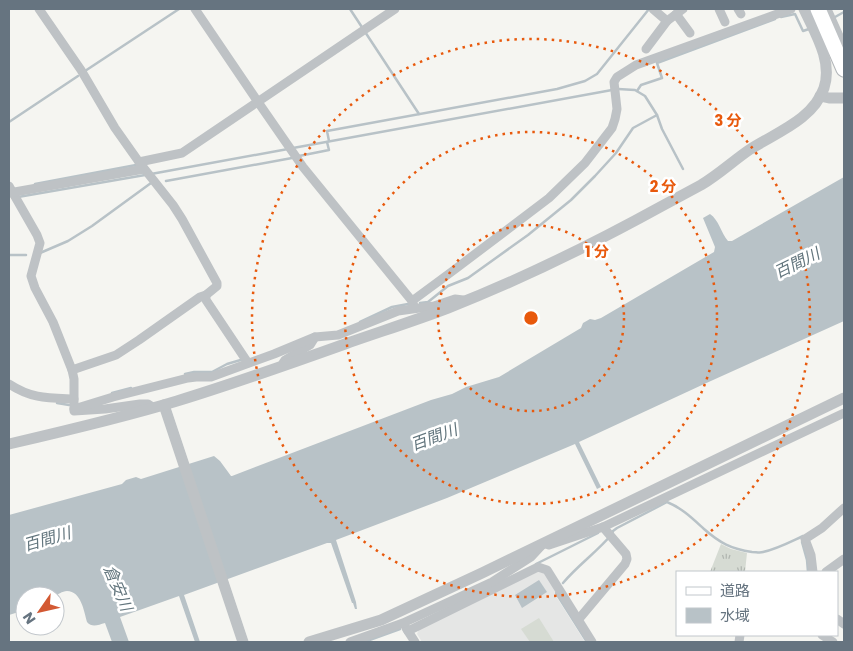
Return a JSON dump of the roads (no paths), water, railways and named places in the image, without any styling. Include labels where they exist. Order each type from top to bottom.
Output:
[{"type":"main road","points":[[818,9],[839,46],[844,69]]},
{"type":"street","points":[[39,9],[81,70],[115,128],[173,205],[217,283],[206,295],[200,297],[116,354],[72,370]]},
{"type":"street","points":[[195,9],[294,154],[333,206],[413,305],[434,306],[455,299],[466,300]]},
{"type":"street","points":[[74,409],[74,379],[72,370],[31,276],[40,243],[12,192],[146,170],[182,153],[395,9]]},
{"type":"street","points":[[653,9],[666,21]]},
{"type":"street","points":[[719,9],[724,22]]},
{"type":"street","points":[[74,409],[188,378],[211,377],[246,360],[315,337],[338,335],[413,305],[454,270],[548,198],[595,151],[612,128],[616,119],[615,80],[617,77],[636,65],[791,9]]},
{"type":"street","points":[[9,444],[159,406],[283,366],[446,308],[538,270],[618,230],[701,185],[752,148],[807,114],[817,102],[824,88],[826,62],[804,9]]},
{"type":"street","points":[[827,9],[839,46]]},
{"type":"street","points":[[646,49],[666,21],[679,11],[690,33]]},
{"type":"street","points":[[820,96],[844,98]]},
{"type":"street","points":[[206,295],[206,300],[246,360]]},
{"type":"street","points":[[283,366],[285,360],[310,345],[315,337]]},
{"type":"street","points":[[9,384],[35,396],[74,399]]},
{"type":"street","points":[[309,642],[381,620],[844,398]]},
{"type":"street","points":[[74,409],[74,411],[87,411],[140,404],[159,406],[169,420],[243,642]]},
{"type":"street","points":[[544,543],[549,545],[603,527],[844,413]]},
{"type":"street","points":[[813,571],[805,539],[822,528],[844,508]]},
{"type":"street","points":[[578,620],[626,564],[626,554],[603,527]]},
{"type":"street","points":[[494,586],[531,557],[544,543]]},
{"type":"street","points":[[827,571],[844,559]]},
{"type":"street","points":[[350,642],[406,627],[538,567],[547,570],[592,642]]},
{"type":"street","points":[[406,627],[415,642]]},
{"type":"water","points":[[844,177],[844,321],[579,442],[601,487],[597,489],[575,444],[447,498],[336,540],[357,609],[355,609],[352,603],[331,543],[327,543],[184,595],[200,642],[195,642],[179,596],[120,617],[129,642],[112,642],[105,623],[95,626],[89,624],[79,598],[72,592],[65,591],[65,586],[15,586],[15,613],[9,615],[9,515],[122,484],[126,480],[136,477],[141,479],[214,456],[232,476],[431,400],[452,394],[466,387],[499,377],[581,328],[583,323],[590,319],[601,318],[714,252],[715,247],[703,218],[710,214],[716,220],[728,241],[732,241]]},
{"type":"water","points":[[539,580],[547,592],[522,608],[515,595]]},
{"type":"waterway","points":[[85,71],[179,9]]},
{"type":"waterway","points":[[350,9],[419,114]]},
{"type":"waterway","points":[[329,141],[327,131],[557,89],[585,81],[597,74],[649,9]]},
{"type":"waterway","points":[[835,17],[844,12]]},
{"type":"waterway","points":[[781,17],[795,14],[803,31],[809,29]]},
{"type":"waterway","points":[[637,91],[641,85],[662,78],[657,63],[775,19]]},
{"type":"waterway","points":[[9,122],[78,76]]},
{"type":"waterway","points":[[618,89],[635,90],[645,96],[657,115],[662,129],[683,169]]},
{"type":"waterway","points":[[293,148],[612,90]]},
{"type":"waterway","points":[[420,303],[428,302],[448,286],[468,278],[528,235],[571,200],[595,176],[616,153],[633,128],[657,115]]},
{"type":"waterway","points":[[299,156],[329,150],[327,142]]},
{"type":"waterway","points":[[151,174],[288,149]]},
{"type":"waterway","points":[[166,181],[292,158]]},
{"type":"waterway","points":[[35,184],[136,165]]},
{"type":"waterway","points":[[18,197],[145,175]]},
{"type":"waterway","points":[[40,253],[68,241],[92,226],[151,183]]},
{"type":"waterway","points":[[9,255],[26,255]]},
{"type":"waterway","points":[[360,322],[392,307],[408,304]]},
{"type":"waterway","points":[[185,374],[212,372],[227,364],[244,359]]},
{"type":"waterway","points":[[112,393],[131,388]]},
{"type":"waterway","points":[[57,403],[69,405]]},
{"type":"waterway","points":[[563,583],[606,541],[613,531],[667,502],[682,511],[715,538],[726,545],[738,549],[762,552],[803,536]]},
{"type":"waterway","points":[[536,564],[598,533]]},
{"type":"waterway","points":[[802,542],[808,571]]},
{"type":"waterway","points":[[556,593],[587,642]]},
{"type":"waterway","points":[[364,642],[400,629]]},
{"type":"water label","name":"百間川","points":[[797,263]]},
{"type":"water label","name":"百間川","points":[[434,437]]},
{"type":"water label","name":"百間川","points":[[47,539]]},
{"type":"water label","name":"倉安川","points":[[118,588]]}]
